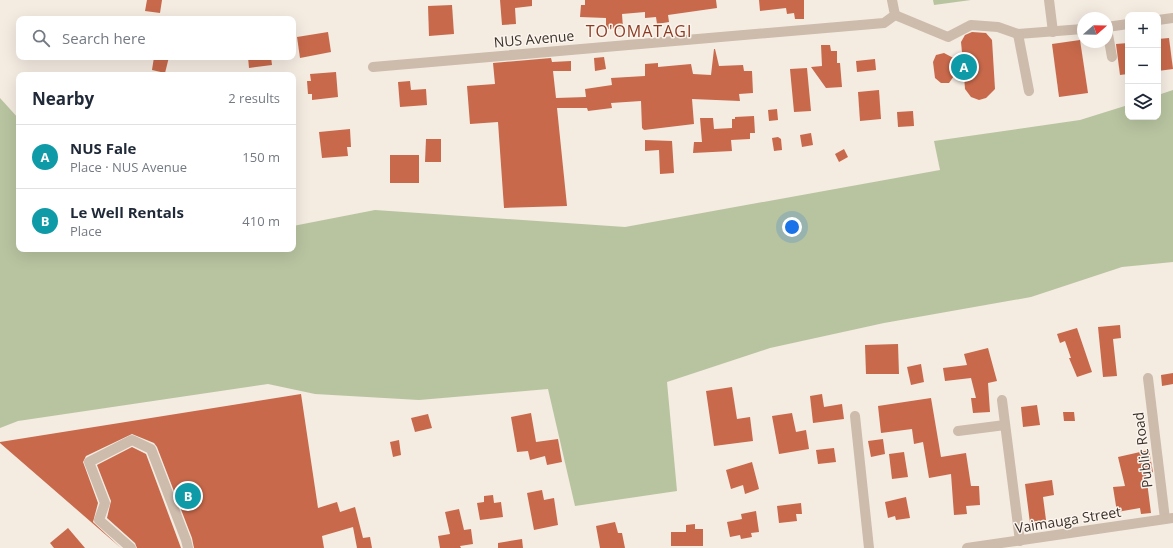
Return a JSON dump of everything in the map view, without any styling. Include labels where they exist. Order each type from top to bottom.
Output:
[{"type":"street","points":[[892,0],[895,15],[948,36],[971,25],[998,27],[1018,34],[1077,30]]},
{"type":"street","points":[[1049,0],[1053,32]]},
{"type":"street","name":"NUS Avenue","points":[[373,67],[884,23],[895,15]]},
{"type":"street","points":[[1161,20],[1173,18]]},
{"type":"street","points":[[1113,27],[1125,25]]},
{"type":"street","points":[[1018,34],[1029,91]]},
{"type":"street","points":[[1110,48],[1112,57]]},
{"type":"street","name":"Public Road","points":[[1148,378],[1169,519]]},
{"type":"street","points":[[1002,400],[1020,541]]},
{"type":"street","points":[[855,416],[869,548]]},
{"type":"street","points":[[958,431],[1006,425]]},
{"type":"street","points":[[131,548],[99,520],[105,503],[88,462],[132,440],[151,449],[188,548]]},
{"type":"street","name":"Vaimauga Street","points":[[967,548],[1169,519]]},
{"type":"green space","points":[[933,0],[971,0],[934,5]]},
{"type":"green space","points":[[1173,90],[1173,262],[1122,267],[1031,297],[884,323],[770,348],[667,382],[677,491],[575,506],[548,389],[419,400],[315,394],[268,384],[18,421],[0,428],[0,98],[16,116],[16,252],[296,252],[296,225],[375,210],[625,227],[940,170],[934,141],[1080,120],[1125,106],[1125,120],[1161,120],[1161,94]]},
{"type":"building","points":[[147,0],[162,0],[160,13],[145,11]]},
{"type":"building","points":[[500,0],[532,0],[532,6],[515,8],[516,24],[502,25]]},
{"type":"building","points":[[585,0],[716,0],[717,8],[668,15],[669,22],[657,24],[656,17],[645,18],[645,12],[622,14],[623,28],[606,29],[606,18],[580,17],[581,5],[585,5]]},
{"type":"building","points":[[759,0],[804,0],[804,19],[795,19],[794,13],[787,14],[786,8],[760,11]]},
{"type":"building","points":[[452,5],[454,34],[429,36],[428,6]]},
{"type":"building","points":[[328,32],[331,52],[300,58],[297,37]]},
{"type":"building","points":[[972,32],[986,33],[992,40],[995,89],[986,98],[979,100],[971,97],[965,89],[961,42],[965,35]]},
{"type":"building","points":[[1169,38],[1173,69],[1161,71],[1161,39]]},
{"type":"building","points":[[1077,40],[1077,48],[1081,48],[1088,93],[1059,97],[1052,44]]},
{"type":"building","points":[[1125,43],[1125,74],[1120,75],[1116,44]]},
{"type":"building","points":[[821,45],[830,45],[831,51],[837,51],[837,63],[840,63],[842,87],[826,88],[811,67],[822,66]]},
{"type":"building","points":[[714,49],[719,66],[743,65],[744,71],[752,71],[753,93],[739,94],[740,101],[692,99],[694,124],[644,130],[642,128],[641,101],[611,103],[612,108],[588,111],[587,108],[557,108],[567,206],[504,208],[498,122],[470,124],[467,86],[495,84],[493,63],[551,58],[552,62],[571,61],[571,71],[553,71],[556,98],[586,97],[585,89],[612,85],[611,78],[645,76],[645,64],[658,63],[658,67],[691,64],[693,74],[711,75]]},
{"type":"building","points":[[944,53],[963,63],[949,83],[941,83],[935,78],[933,62],[936,55]]},
{"type":"building","points":[[604,57],[606,69],[595,71],[594,58]]},
{"type":"building","points":[[875,59],[876,70],[857,72],[856,61]]},
{"type":"building","points":[[154,60],[168,60],[165,72],[152,70]]},
{"type":"building","points":[[248,60],[271,60],[272,65],[249,68]]},
{"type":"building","points":[[807,68],[811,111],[794,112],[790,69]]},
{"type":"building","points":[[336,72],[338,97],[312,100],[312,94],[308,94],[307,81],[311,81],[310,74]]},
{"type":"building","points":[[410,81],[411,90],[426,89],[427,105],[400,107],[398,82]]},
{"type":"building","points":[[879,90],[881,119],[860,121],[858,92]]},
{"type":"building","points":[[777,109],[778,120],[769,121],[768,110]]},
{"type":"building","points":[[913,111],[914,126],[898,127],[897,112]]},
{"type":"building","points":[[754,116],[755,133],[750,133],[750,139],[731,140],[732,151],[693,153],[694,142],[702,142],[700,118],[713,118],[714,129],[732,128],[732,119],[735,119],[735,117]]},
{"type":"building","points":[[350,129],[351,147],[347,147],[348,156],[322,158],[319,132]]},
{"type":"building","points":[[811,133],[813,145],[802,147],[800,135]]},
{"type":"building","points":[[778,137],[781,139],[782,150],[774,151],[772,138]]},
{"type":"building","points":[[426,139],[441,139],[441,162],[425,162]]},
{"type":"building","points":[[645,140],[672,141],[674,173],[660,174],[659,150],[645,151]]},
{"type":"building","points":[[844,149],[848,157],[839,162],[835,154]]},
{"type":"building","points":[[390,155],[419,155],[419,183],[390,183]]},
{"type":"building","points":[[1120,325],[1121,338],[1113,339],[1117,376],[1103,377],[1098,327]]},
{"type":"building","points":[[1077,328],[1092,372],[1077,377],[1069,358],[1071,358],[1065,341],[1060,343],[1057,334]]},
{"type":"building","points":[[898,344],[899,374],[866,374],[865,345]]},
{"type":"building","points":[[988,348],[997,381],[988,383],[990,412],[973,413],[971,398],[976,398],[971,378],[945,381],[943,368],[967,365],[964,354]]},
{"type":"building","points":[[921,364],[924,382],[911,385],[907,367]]},
{"type":"building","points":[[1173,373],[1173,384],[1162,386],[1161,375]]},
{"type":"building","points":[[732,387],[737,419],[750,417],[753,441],[714,446],[706,391]]},
{"type":"building","points":[[301,394],[318,508],[337,502],[340,512],[355,507],[363,538],[370,537],[372,548],[357,548],[353,527],[322,536],[324,548],[194,548],[192,538],[157,447],[154,443],[132,434],[86,456],[83,462],[98,503],[93,522],[121,548],[0,443],[0,442]]},
{"type":"building","points":[[822,394],[824,407],[842,404],[844,419],[813,423],[810,396]]},
{"type":"building","points":[[931,398],[941,457],[966,453],[971,486],[979,486],[980,505],[966,506],[967,514],[954,515],[951,474],[929,478],[923,442],[914,444],[912,429],[881,433],[878,406]]},
{"type":"building","points":[[1037,405],[1040,425],[1023,427],[1021,407]]},
{"type":"building","points":[[1063,412],[1074,412],[1075,421],[1064,421]]},
{"type":"building","points":[[531,413],[536,442],[558,439],[562,462],[547,465],[545,456],[530,460],[528,451],[517,452],[511,417]]},
{"type":"building","points":[[792,413],[796,432],[806,430],[809,449],[779,454],[772,416]]},
{"type":"building","points":[[428,414],[432,428],[415,432],[411,418]]},
{"type":"building","points":[[883,439],[885,454],[871,457],[868,441]]},
{"type":"building","points":[[399,440],[401,455],[393,457],[390,442]]},
{"type":"building","points":[[132,447],[146,454],[181,548],[137,548],[135,543],[107,518],[111,501],[97,465]]},
{"type":"building","points":[[834,448],[836,462],[818,464],[816,450]]},
{"type":"building","points":[[1149,450],[1153,472],[1146,474],[1151,513],[1141,514],[1140,508],[1117,512],[1113,487],[1125,486],[1118,457]]},
{"type":"building","points":[[904,452],[908,477],[892,479],[889,454]]},
{"type":"building","points":[[752,462],[759,489],[745,494],[743,485],[731,489],[726,470]]},
{"type":"building","points":[[1052,480],[1054,495],[1043,497],[1046,520],[1030,523],[1025,484]]},
{"type":"building","points":[[542,490],[544,500],[554,498],[558,525],[534,530],[527,493]]},
{"type":"building","points":[[493,495],[494,503],[501,502],[503,517],[480,520],[477,503],[484,502],[484,496]]},
{"type":"building","points":[[906,497],[910,518],[896,520],[895,516],[888,518],[885,502]]},
{"type":"building","points":[[801,503],[802,514],[796,514],[797,521],[779,523],[777,506]]},
{"type":"building","points":[[459,509],[464,530],[471,529],[473,544],[460,546],[461,548],[440,548],[438,536],[450,534],[445,512]]},
{"type":"building","points":[[756,511],[759,532],[751,533],[752,537],[741,539],[740,535],[730,537],[727,522],[742,519],[741,514]]},
{"type":"building","points":[[615,522],[618,533],[622,533],[625,548],[600,548],[596,526]]},
{"type":"building","points":[[695,524],[695,529],[703,529],[703,546],[671,546],[671,532],[686,532],[686,525]]},
{"type":"building","points":[[68,528],[85,548],[54,548],[50,543]]},
{"type":"building","points":[[522,539],[523,548],[498,548],[498,543]]},
{"type":"place","name":"NUS Fale","points":[[964,67]]},
{"type":"place","name":"Le Well Rentals","points":[[188,496]]},
{"type":"district","name":"TO'OMATAGI","points":[[639,31]]}]
